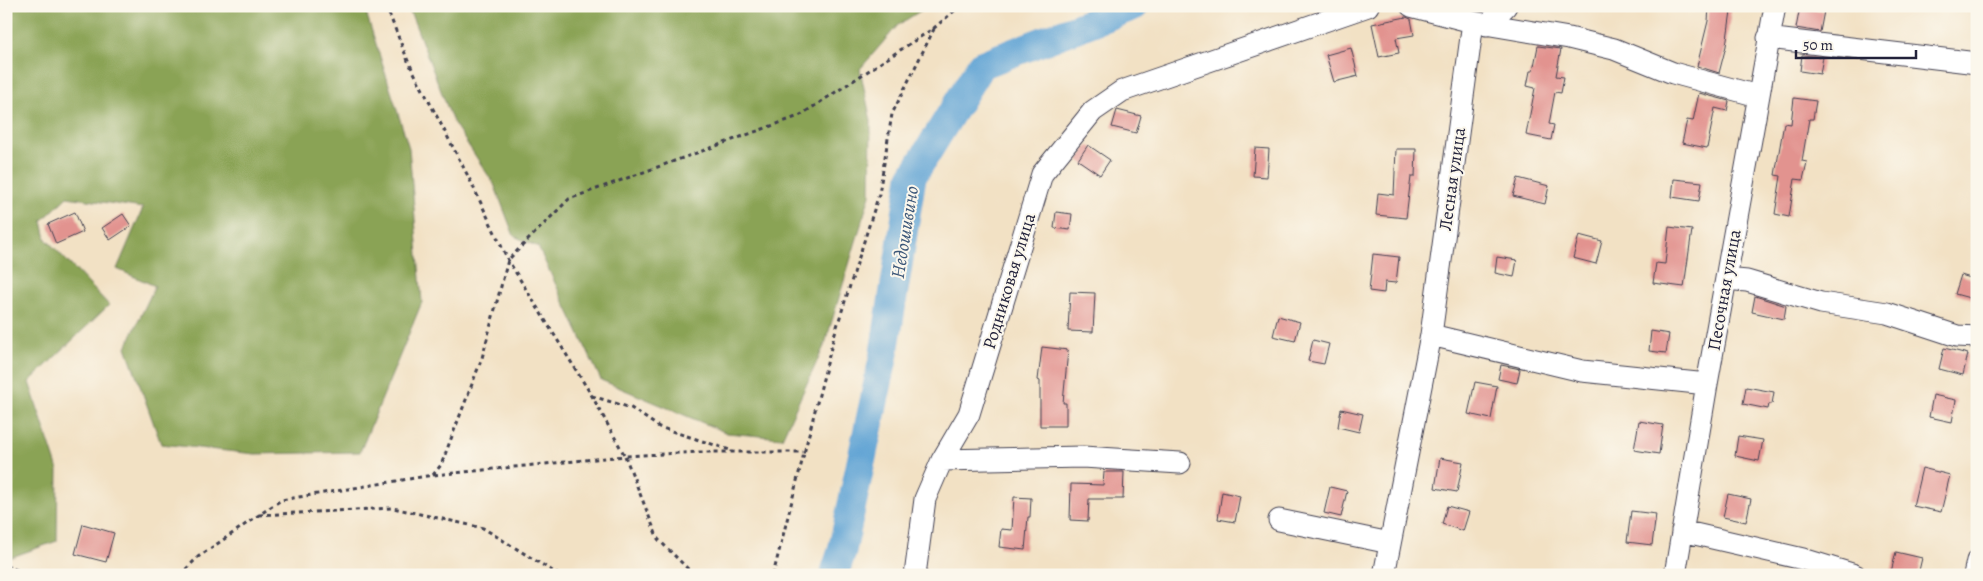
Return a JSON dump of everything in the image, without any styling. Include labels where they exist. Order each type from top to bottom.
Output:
[{"type":"street","name":"Родниковая улица","points":[[915,575],[925,499],[942,460],[968,414],[1042,174],[1093,112],[1122,90],[1368,6]]},
{"type":"street","points":[[1411,6],[1480,24],[1569,38],[1614,49],[1673,73],[1758,96]]},
{"type":"street","points":[[1480,24],[1506,6]]},
{"type":"street","name":"Песочная улица","points":[[1675,575],[1707,384],[1775,6]]},
{"type":"street","name":"Лесная улица","points":[[1384,575],[1431,336],[1480,24]]},
{"type":"street","points":[[1768,38],[1977,63]]},
{"type":"street","points":[[1726,279],[1747,282],[1821,303],[1887,313],[1957,336],[1977,338]]},
{"type":"street","points":[[1431,336],[1582,370],[1707,384]]},
{"type":"street","points":[[942,460],[1082,457],[1180,463]]},
{"type":"street","points":[[1280,520],[1390,543]]},
{"type":"street","points":[[1682,531],[1803,559],[1855,575]]},
{"type":"street","points":[[1974,575],[1977,561]]},
{"type":"path","points":[[386,6],[408,61],[470,178],[508,260],[592,396],[625,456],[658,539],[694,575]]},
{"type":"path","points":[[433,475],[441,465],[482,358],[508,260],[569,200],[799,116],[934,28],[960,6]]},
{"type":"path","points":[[773,575],[834,336],[879,194],[892,114],[934,28]]},
{"type":"path","points":[[592,396],[631,408],[659,427],[735,451]]},
{"type":"path","points":[[180,575],[198,557],[281,500],[433,475],[625,456],[735,451],[805,452]]},
{"type":"path","points":[[259,516],[393,508],[483,528],[559,575]]},
{"type":"path","points":[[6,566],[31,575]]},
{"type":"green space","points":[[6,6],[364,6],[409,148],[422,302],[360,452],[255,454],[161,444],[126,347],[155,286],[117,269],[143,208],[67,197],[42,221],[46,239],[109,305],[29,382],[58,470],[57,541],[9,558],[6,554]]},
{"type":"green space","points":[[408,6],[928,6],[898,25],[860,69],[871,121],[870,195],[825,344],[782,438],[727,433],[601,380],[538,247],[514,236],[494,184],[453,122]]},
{"type":"building","points":[[1709,7],[1731,11],[1726,46],[1719,73],[1697,66],[1708,21]]},
{"type":"building","points":[[1800,7],[1824,11],[1820,32],[1796,28]]},
{"type":"building","points":[[1406,17],[1411,19],[1414,35],[1396,38],[1399,53],[1379,57],[1372,24]]},
{"type":"building","points":[[1538,46],[1561,49],[1556,76],[1564,77],[1561,93],[1555,92],[1549,124],[1554,125],[1551,140],[1526,135],[1535,88],[1527,86],[1530,71],[1533,71]]},
{"type":"building","points":[[1351,48],[1358,76],[1334,82],[1326,55]]},
{"type":"building","points":[[1802,55],[1823,57],[1820,74],[1800,71]]},
{"type":"building","points":[[1699,93],[1729,101],[1727,111],[1715,108],[1707,148],[1682,143],[1687,120],[1693,121]]},
{"type":"building","points":[[1794,98],[1816,101],[1813,119],[1809,119],[1802,161],[1807,162],[1803,180],[1795,179],[1789,217],[1775,214],[1781,176],[1775,175],[1784,123],[1791,124]]},
{"type":"building","points":[[1117,110],[1141,116],[1136,133],[1112,127]]},
{"type":"building","points":[[1088,145],[1110,160],[1100,175],[1078,160]]},
{"type":"building","points":[[1255,148],[1269,149],[1267,177],[1253,176]]},
{"type":"building","points":[[1396,149],[1416,149],[1415,177],[1411,177],[1406,218],[1376,215],[1378,193],[1394,195]]},
{"type":"building","points":[[1518,178],[1549,186],[1545,204],[1513,196]]},
{"type":"building","points":[[1674,179],[1702,182],[1699,201],[1672,197]]},
{"type":"building","points":[[75,212],[83,232],[56,244],[48,224]]},
{"type":"building","points":[[1056,212],[1072,214],[1070,230],[1054,228]]},
{"type":"building","points":[[123,214],[131,226],[110,240],[102,228]]},
{"type":"building","points":[[1669,227],[1692,230],[1684,287],[1653,283],[1656,263],[1665,264]]},
{"type":"building","points":[[1579,235],[1602,241],[1596,264],[1573,258]]},
{"type":"building","points":[[1373,254],[1399,257],[1396,283],[1385,282],[1384,293],[1369,291]]},
{"type":"building","points":[[1497,257],[1517,260],[1514,277],[1495,273]]},
{"type":"building","points":[[1961,275],[1977,280],[1977,300],[1955,294]]},
{"type":"building","points":[[1070,292],[1095,293],[1093,332],[1068,331]]},
{"type":"building","points":[[1755,296],[1786,306],[1784,319],[1752,312]]},
{"type":"building","points":[[1278,316],[1300,322],[1295,341],[1273,336]]},
{"type":"building","points":[[1651,331],[1669,334],[1666,353],[1649,351]]},
{"type":"building","points":[[1313,340],[1329,344],[1324,364],[1308,361]]},
{"type":"building","points":[[1042,347],[1068,350],[1063,403],[1066,403],[1066,426],[1040,426],[1040,381],[1038,380]]},
{"type":"building","points":[[1944,348],[1968,354],[1963,375],[1939,369]]},
{"type":"building","points":[[1501,365],[1520,369],[1517,383],[1498,379]]},
{"type":"building","points":[[1475,382],[1497,386],[1491,419],[1468,414]]},
{"type":"building","points":[[1746,387],[1774,392],[1772,404],[1769,404],[1768,409],[1743,404]]},
{"type":"building","points":[[1933,395],[1956,400],[1952,422],[1929,417]]},
{"type":"building","points":[[1341,409],[1363,414],[1359,432],[1338,427]]},
{"type":"building","points":[[1639,421],[1663,425],[1659,454],[1634,450]]},
{"type":"building","points":[[1738,436],[1763,440],[1759,461],[1735,456]]},
{"type":"building","points":[[1440,458],[1463,462],[1457,492],[1435,488]]},
{"type":"building","points":[[1922,468],[1950,475],[1941,512],[1913,506]]},
{"type":"building","points":[[1104,472],[1124,472],[1123,499],[1089,499],[1088,521],[1070,520],[1071,484],[1103,485]]},
{"type":"building","points":[[1330,487],[1347,491],[1341,517],[1324,513]]},
{"type":"building","points":[[1222,492],[1240,496],[1235,522],[1218,519]]},
{"type":"building","points":[[1728,494],[1751,499],[1746,522],[1723,517]]},
{"type":"building","points":[[1014,497],[1031,498],[1025,550],[999,547],[1001,529],[1012,530]]},
{"type":"building","points":[[1447,506],[1469,512],[1463,531],[1442,524]]},
{"type":"building","points":[[1631,511],[1656,514],[1652,545],[1627,542]]},
{"type":"building","points":[[83,524],[114,533],[106,562],[75,554]]},
{"type":"building","points":[[1896,552],[1922,558],[1918,575],[1901,575],[1891,572]]},
{"type":"waterway","name":"Недошивино","points":[[834,575],[842,551],[883,359],[912,177],[981,65],[1134,6]]}]
